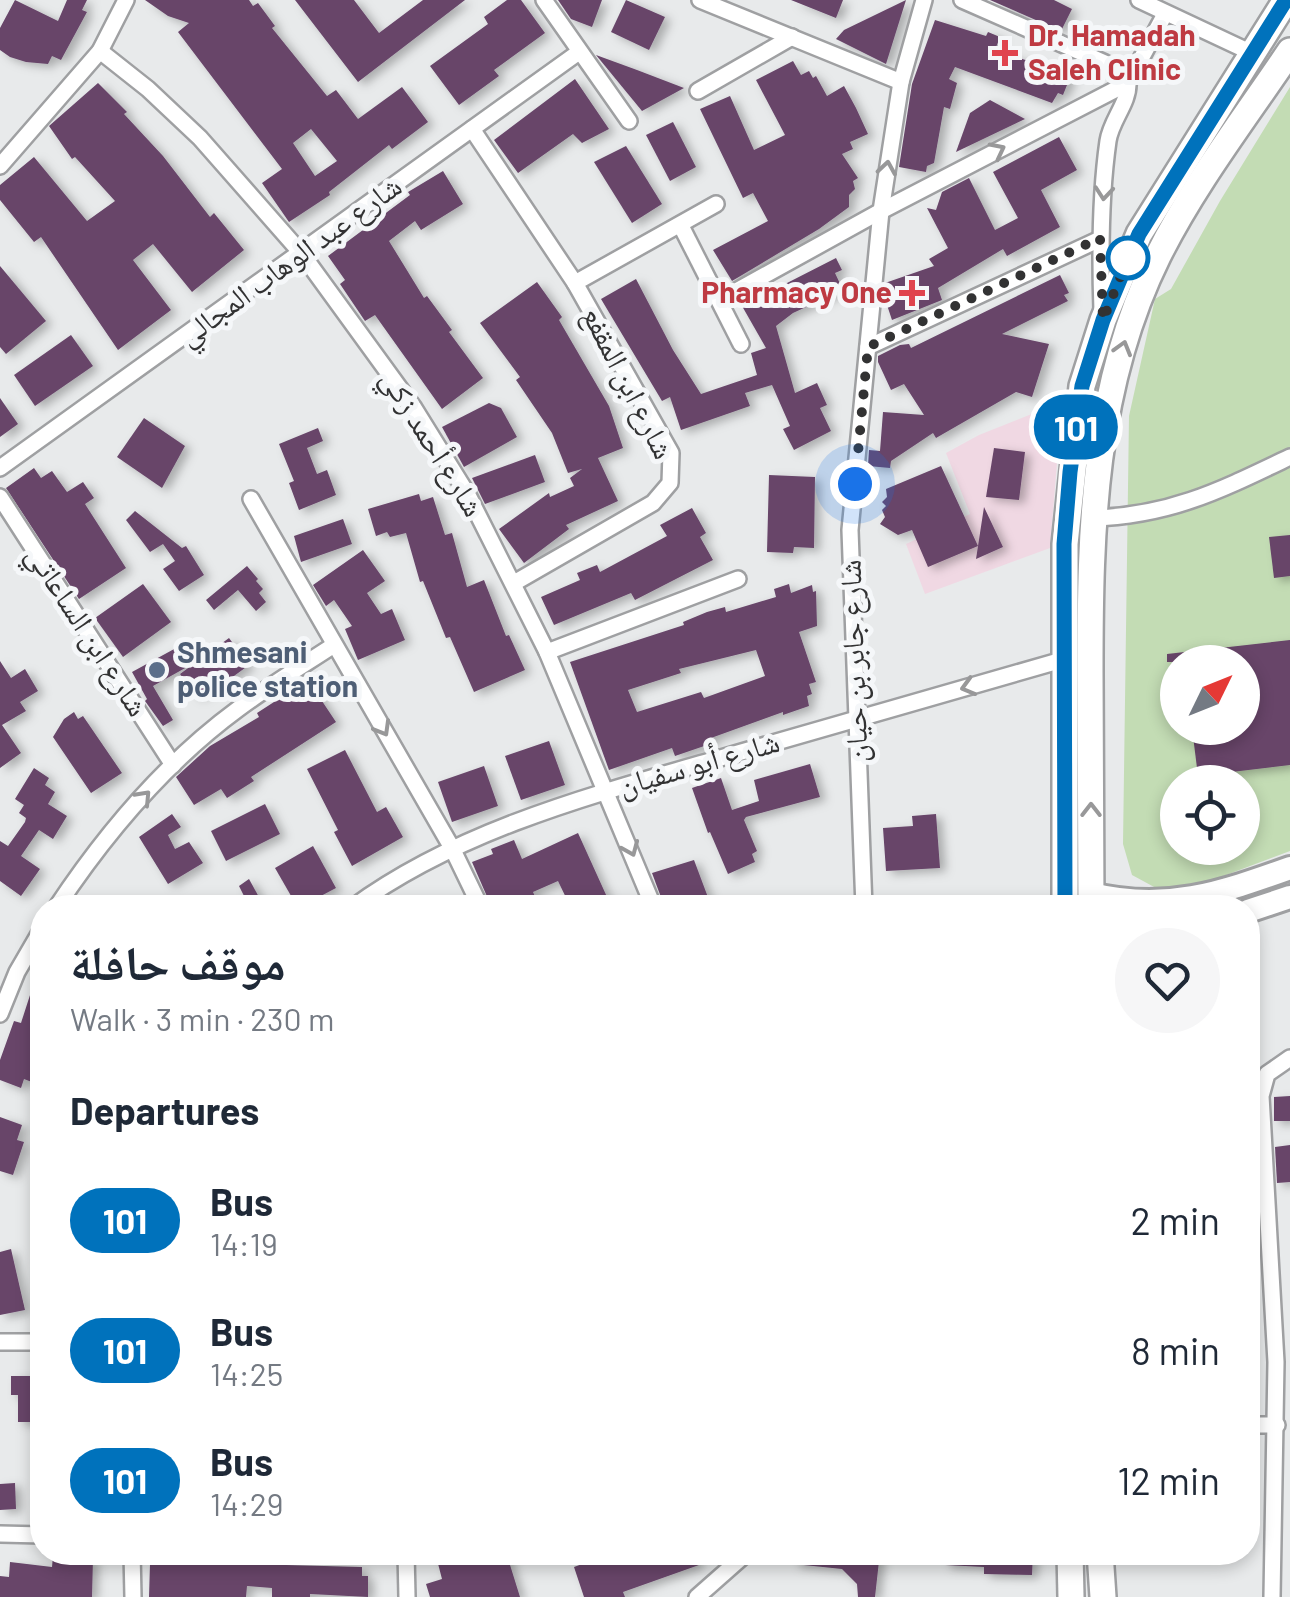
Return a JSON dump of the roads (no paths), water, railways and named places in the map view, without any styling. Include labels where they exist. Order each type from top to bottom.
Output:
[{"type":"main road","points":[[1065,895],[1064,544],[1082,386],[1103,320],[1139,234],[1286,0]]},
{"type":"main road","points":[[1092,895],[1092,518],[1107,404],[1128,328],[1158,257],[1184,209],[1290,49],[1257,45]]},
{"type":"main road","points":[[1208,895],[1290,868]]},
{"type":"main road","points":[[1260,906],[1290,897]]},
{"type":"main road","points":[[1070,1565],[1071,1597]]},
{"type":"main road","points":[[1101,1565],[1103,1597]]},
{"type":"street","points":[[0,166],[100,51],[126,0]]},
{"type":"street","points":[[544,0],[628,120]]},
{"type":"street","points":[[700,0],[902,82]]},
{"type":"street","name":"شارع جابر بن حيان","points":[[863,895],[850,546],[881,211],[902,82],[924,0]]},
{"type":"street","points":[[962,0],[1105,63],[1122,72],[1128,83]]},
{"type":"street","points":[[1139,0],[1165,14],[1257,45]]},
{"type":"street","points":[[1103,320],[1100,238],[1108,143],[1128,94],[1128,83],[1165,14]]},
{"type":"street","points":[[698,91],[792,37]]},
{"type":"street","name":"شارع أحمد زكي","points":[[100,51],[200,138],[302,254],[414,408],[468,495],[514,583],[649,895]]},
{"type":"street","name":"شارع عبد الوهاب المجالي","points":[[0,468],[579,52]]},
{"type":"street","points":[[720,300],[1128,83]]},
{"type":"street","name":"شارع ابن المقفع","points":[[472,129],[575,283],[665,441],[673,474],[665,492],[653,503],[514,583]]},
{"type":"street","points":[[575,283],[716,204]]},
{"type":"street","points":[[681,226],[742,344]]},
{"type":"street","points":[[868,347],[1100,238]]},
{"type":"street","points":[[1092,518],[1158,512],[1192,502],[1290,458]]},
{"type":"street","name":"شارع ابن الساعاتي","points":[[0,497],[174,765]]},
{"type":"street","points":[[251,498],[452,848],[474,895]]},
{"type":"street","points":[[547,652],[738,578]]},
{"type":"street","points":[[66,895],[114,830],[174,765],[236,710],[334,645]]},
{"type":"street","name":"شارع أبو سفيان","points":[[369,895],[452,848],[606,791],[1062,660]]},
{"type":"street","points":[[378,888],[380,895]]},
{"type":"street","points":[[0,1014],[8,972],[30,944]]},
{"type":"street","points":[[1272,1597],[1276,1425],[1261,1096],[1267,1074],[1290,1058]]},
{"type":"street","points":[[0,1342],[30,1342]]},
{"type":"street","points":[[1260,1425],[1276,1425]]},
{"type":"street","points":[[0,1534],[30,1535]]},
{"type":"street","points":[[132,1565],[133,1597]]},
{"type":"street","points":[[406,1565],[407,1597]]},
{"type":"street","points":[[697,1597],[733,1565]]},
{"type":"place","name":"Dr. Hamadah Saleh Clinic","points":[[1005,53]]},
{"type":"place","name":"Pharmacy One","points":[[912,293]]},
{"type":"place","name":"Shmesani police station","points":[[157,670]]}]
